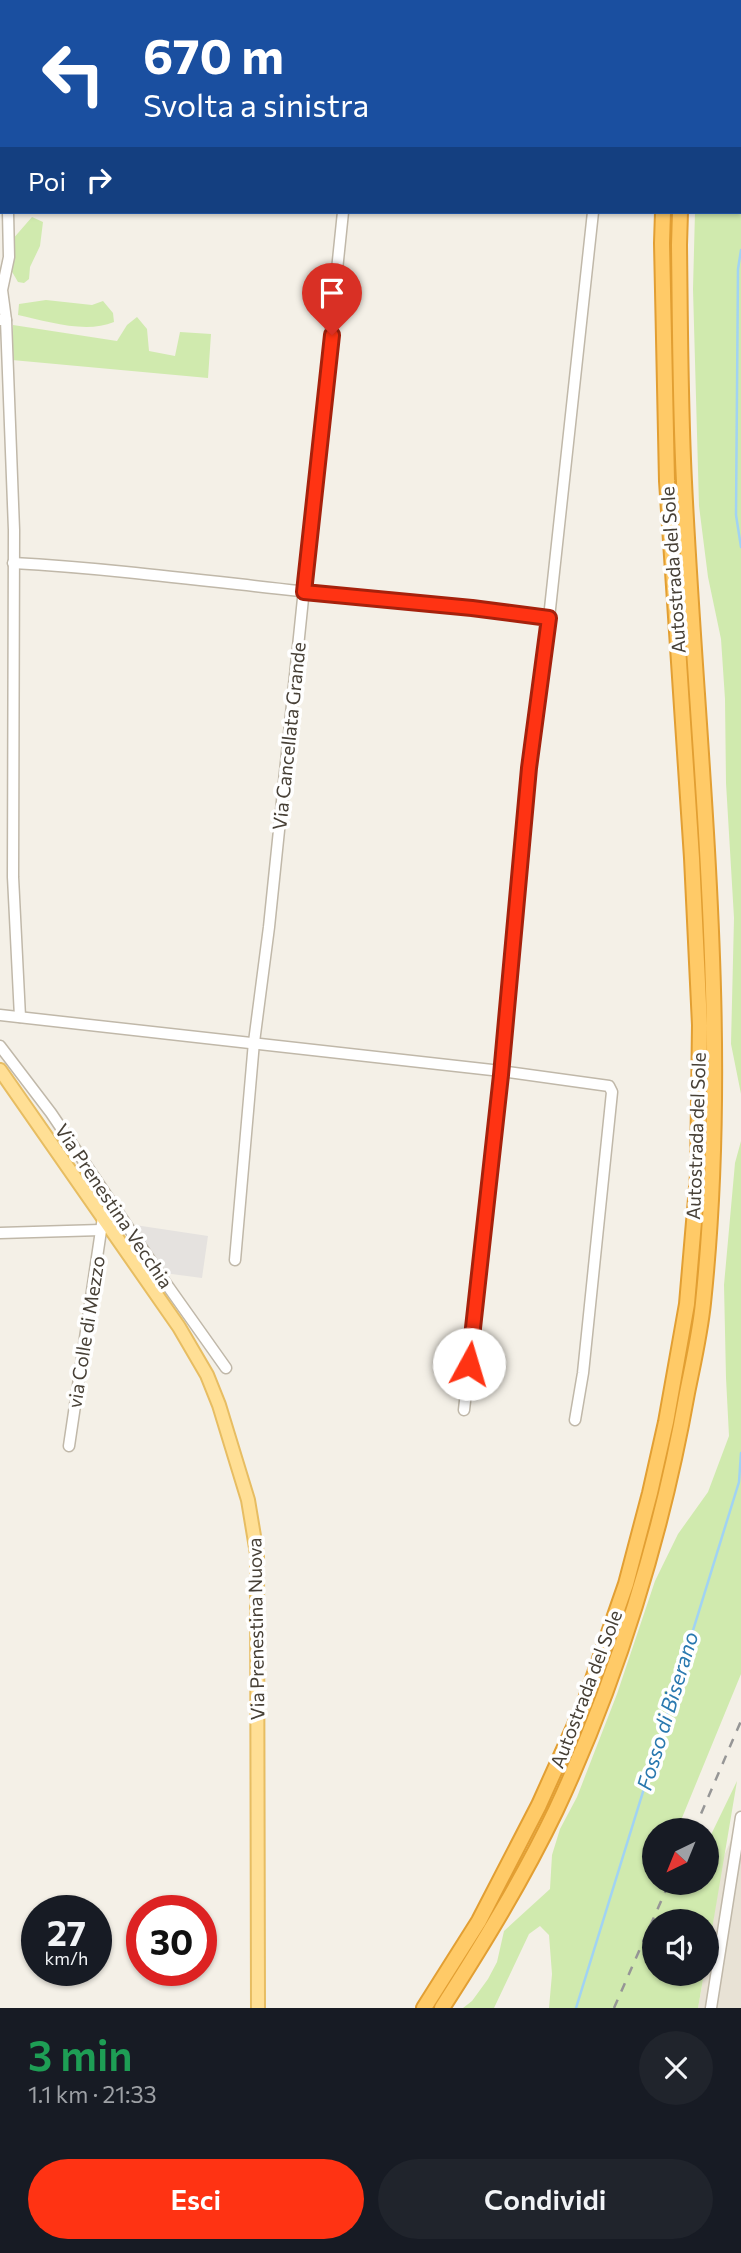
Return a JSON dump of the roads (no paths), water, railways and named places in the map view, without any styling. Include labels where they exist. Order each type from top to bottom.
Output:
[{"type":"highway","name":"Autostrada del Sole","points":[[424,2008],[485,1909],[540,1805],[584,1705],[626,1584],[644,1519],[666,1422],[687,1304],[698,1175],[700,1025],[692,858],[667,481],[663,214]]},
{"type":"highway","name":"Autostrada del Sole","points":[[442,2008],[493,1928],[555,1811],[598,1712],[640,1587],[662,1510],[678,1444],[703,1308],[713,1178],[715,1028],[708,860],[683,480],[680,214]]},
{"type":"main road","name":"Via Prenestina Nuova","points":[[0,1070],[102,1224],[179,1327],[207,1375],[238,1462],[253,1523],[257,1563],[258,2008]]},
{"type":"street","points":[[8,214],[9,257],[2,290],[11,422],[13,877],[20,1017]]},
{"type":"street","name":"Via Cancellata Grande","points":[[236,1260],[254,1042],[270,927],[343,214]]},
{"type":"street","points":[[464,1410],[501,1071],[529,768],[549,618],[593,214]]},
{"type":"street","points":[[13,563],[114,570],[549,618]]},
{"type":"street","points":[[0,1015],[254,1042],[607,1085],[612,1090],[583,1373],[575,1420]]},
{"type":"street","name":"Via Prenestina Vecchia","points":[[0,1046],[51,1113],[226,1368]]},
{"type":"street","points":[[0,1233],[102,1224]]},
{"type":"street","name":"via Colle di Mezzo","points":[[69,1446],[102,1224]]},
{"type":"street","points":[[711,2008],[741,1817]]},
{"type":"waterway","name":"Fosso di Biserano","points":[[741,250],[738,269],[736,515],[741,547]]},
{"type":"waterway","name":"Fosso di Biserano","points":[[576,2008],[739,1482],[741,1453]]},
{"type":"railway","points":[[699,1818],[741,1721]]},
{"type":"railway","points":[[614,2008],[664,1895]]}]
